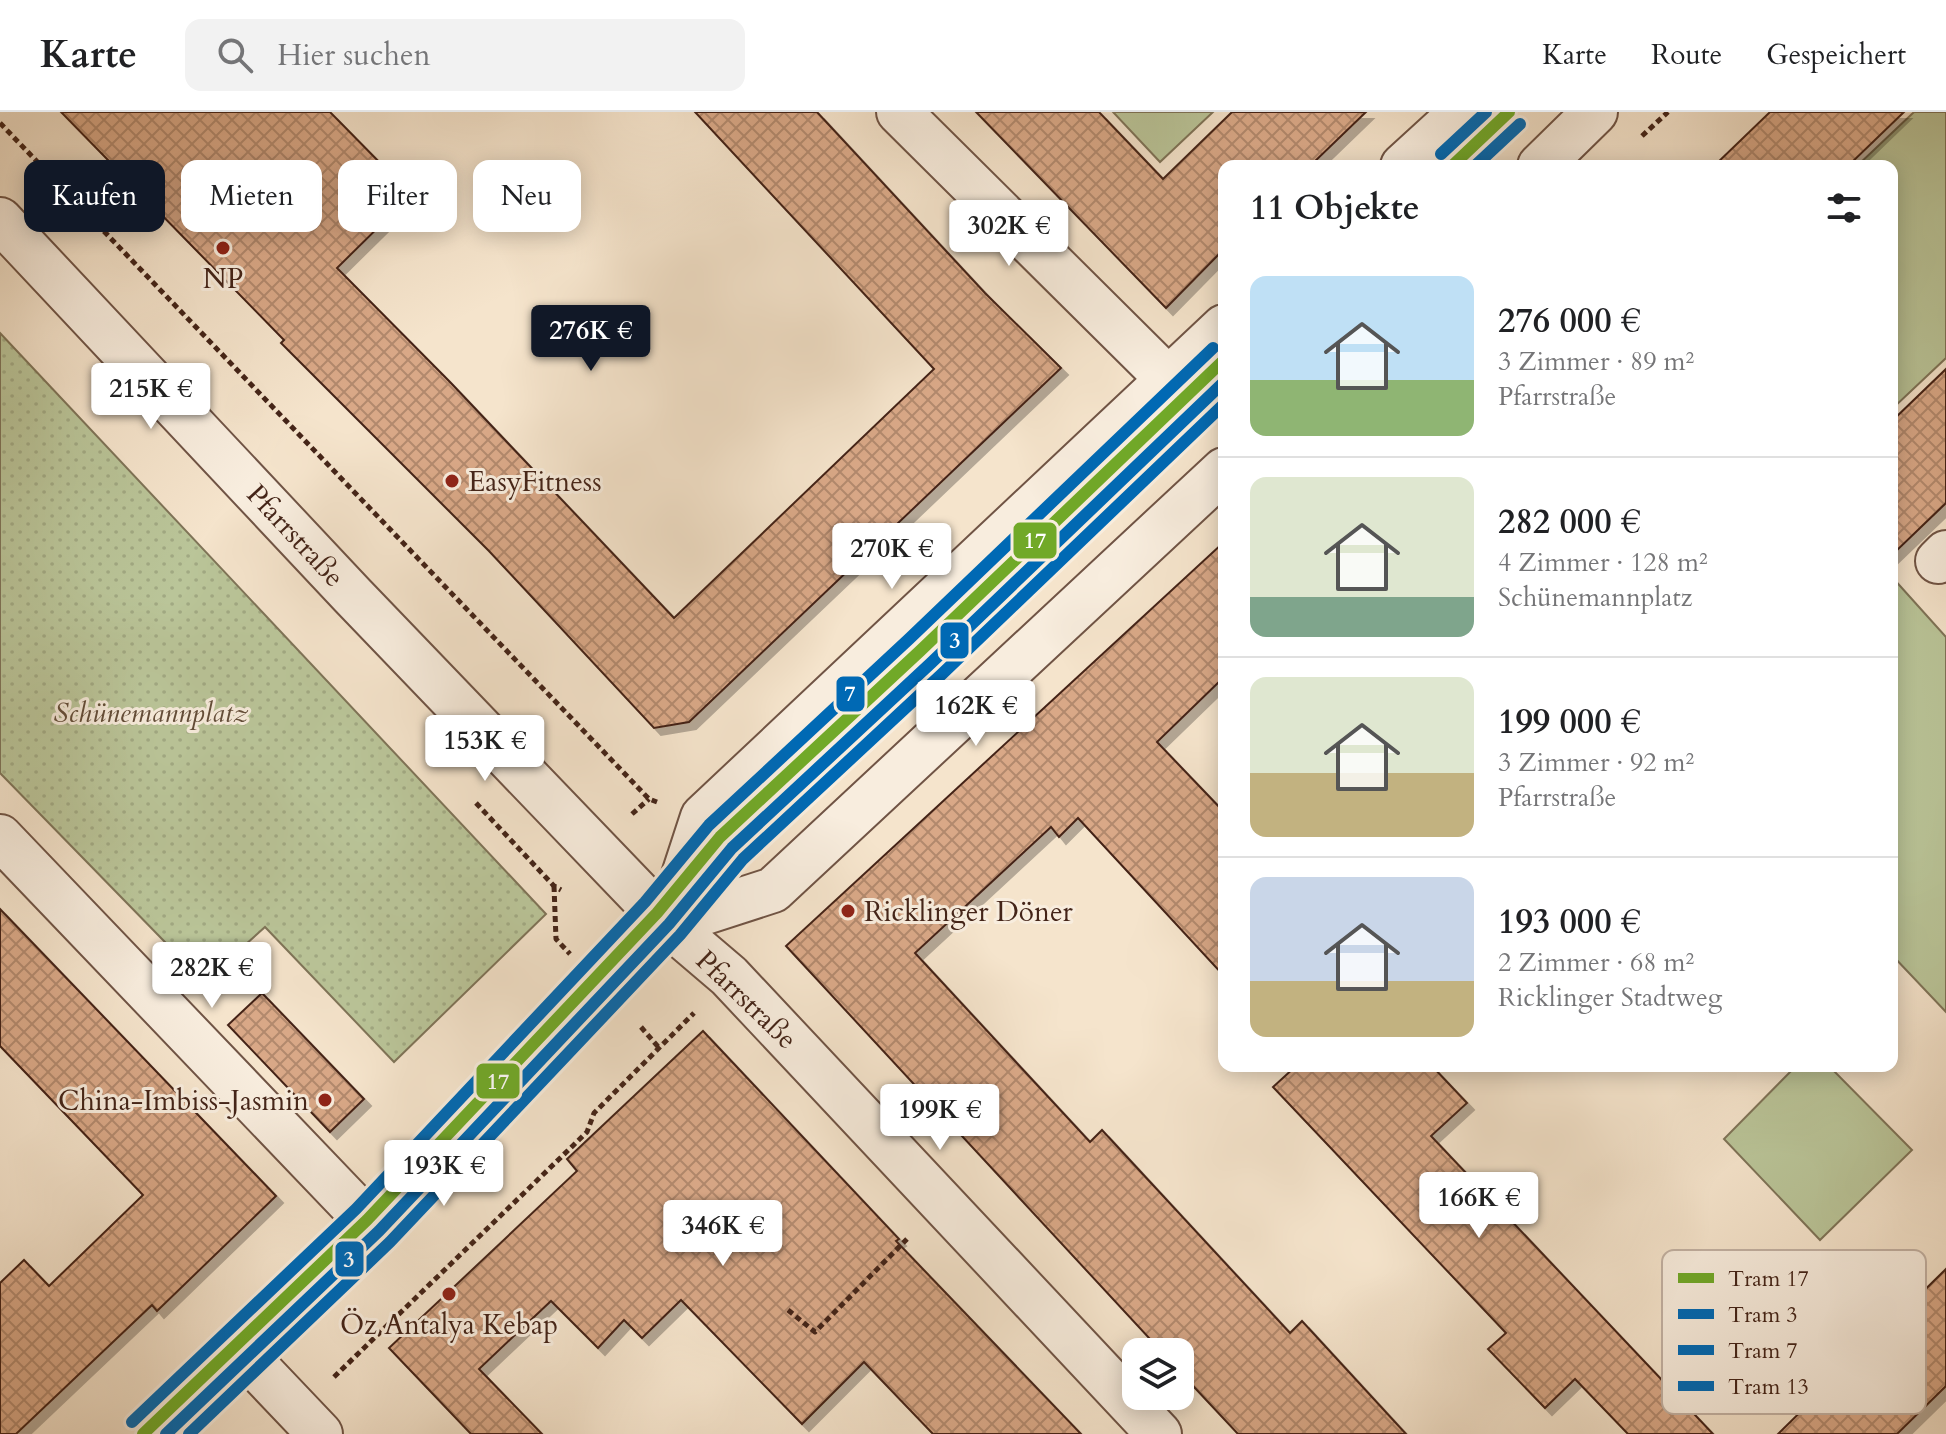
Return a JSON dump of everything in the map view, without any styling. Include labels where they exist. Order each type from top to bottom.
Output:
[{"type":"street","points":[[899,112],[1167,378]]},
{"type":"street","points":[[1410,160],[1462,112]]},
{"type":"street","points":[[1546,160],[1595,112]]},
{"type":"street","name":"Pfarrstraße","points":[[0,220],[352,595],[668,924],[729,976],[1159,1434]]},
{"type":"street","points":[[160,1434],[376,1230],[668,924],[703,817],[1218,332]]},
{"type":"street","points":[[668,924],[773,890],[1218,476]]},
{"type":"street","points":[[0,837],[376,1230]]},
{"type":"street","points":[[243,1353],[310,1423]]},
{"type":"path","points":[[0,123],[649,799],[703,817]]},
{"type":"path","points":[[310,1423],[587,1132],[594,1113],[729,976]]},
{"type":"path","points":[[788,1310],[815,1332],[913,1232]]},
{"type":"green space","points":[[1113,112],[1213,112],[1160,162]]},
{"type":"green space","points":[[1914,112],[1946,112],[1946,358],[1898,403],[1898,160],[1863,160]]},
{"type":"green space","name":"Schünemannplatz","points":[[0,333],[546,914],[394,1062],[265,927],[204,982],[0,773]]},
{"type":"green space","points":[[1898,584],[1946,637],[1946,1012],[1898,961]]},
{"type":"green space","points":[[1790,1072],[1835,1072],[1912,1150],[1820,1240],[1724,1139]]},
{"type":"building","points":[[61,112],[330,112],[377,160],[338,160],[338,232],[374,232],[337,268],[674,618],[934,369],[695,112],[817,112],[985,293],[1061,368],[689,722],[654,728],[489,551],[281,343],[284,340],[165,218],[165,160],[108,160]]},
{"type":"building","points":[[976,112],[1099,112],[1163,179],[1232,112],[1366,112],[1316,160],[1218,160],[1218,255],[1166,308]]},
{"type":"building","points":[[1770,112],[1904,112],[1854,160],[1720,160]]},
{"type":"building","points":[[1946,369],[1946,503],[1898,549],[1898,415]]},
{"type":"building","points":[[1218,548],[1218,683],[1157,742],[1218,806],[1218,970],[1078,818],[1059,837],[1051,827],[915,953],[1090,1142],[1102,1130],[1290,1333],[1302,1321],[1406,1434],[1238,1434],[1194,1387],[1194,1338],[1149,1338],[786,946]]},
{"type":"building","points":[[0,909],[276,1196],[157,1311],[152,1305],[16,1434],[0,1434],[0,1283],[24,1260],[49,1286],[143,1195],[0,1046]]},
{"type":"building","points":[[262,993],[364,1099],[330,1132],[228,1025]]},
{"type":"building","points":[[703,1031],[899,1239],[896,1241],[1081,1434],[933,1434],[864,1362],[802,1424],[681,1300],[642,1338],[624,1320],[598,1348],[551,1301],[479,1369],[542,1434],[471,1434],[389,1348],[577,1171],[567,1159]]},
{"type":"building","points":[[1289,1072],[1438,1072],[1467,1103],[1431,1136],[1662,1380],[1662,1414],[1694,1414],[1713,1434],[1628,1434],[1575,1379],[1545,1408],[1488,1349],[1506,1333],[1273,1087]]},
{"type":"building","points":[[1946,1269],[1946,1386],[1926,1406],[1926,1289]]},
{"type":"building","points":[[1798,1414],[1917,1414],[1897,1434],[1778,1434]]},
{"type":"tram line","name":"7","points":[[1441,154],[1486,112]]},
{"type":"tram line","name":"17","points":[[1458,160],[1509,112]]},
{"type":"tram line","name":"3","points":[[1481,160],[1520,124]]},
{"type":"tram line","name":"7","points":[[132,1422],[356,1209],[645,902],[709,825],[1213,348]]},
{"type":"tram line","name":"17","points":[[143,1434],[367,1220],[657,913],[720,837],[1218,366]]},
{"type":"tram line","name":"3","points":[[166,1434],[379,1231],[669,924],[732,848],[931,663],[1218,388]]},
{"type":"tram line","name":"13","points":[[189,1434],[390,1242],[680,935],[743,859],[1218,410]]},
{"type":"place","name":"NP","points":[[223,248]]},
{"type":"place","name":"EasyFitness","points":[[452,481]]},
{"type":"place","name":"Ricklinger Döner","points":[[848,911]]},
{"type":"place","name":"China-Imbiss-Jasmin","points":[[325,1100]]},
{"type":"place","name":"Öz Antalya Kebap","points":[[449,1294]]}]
